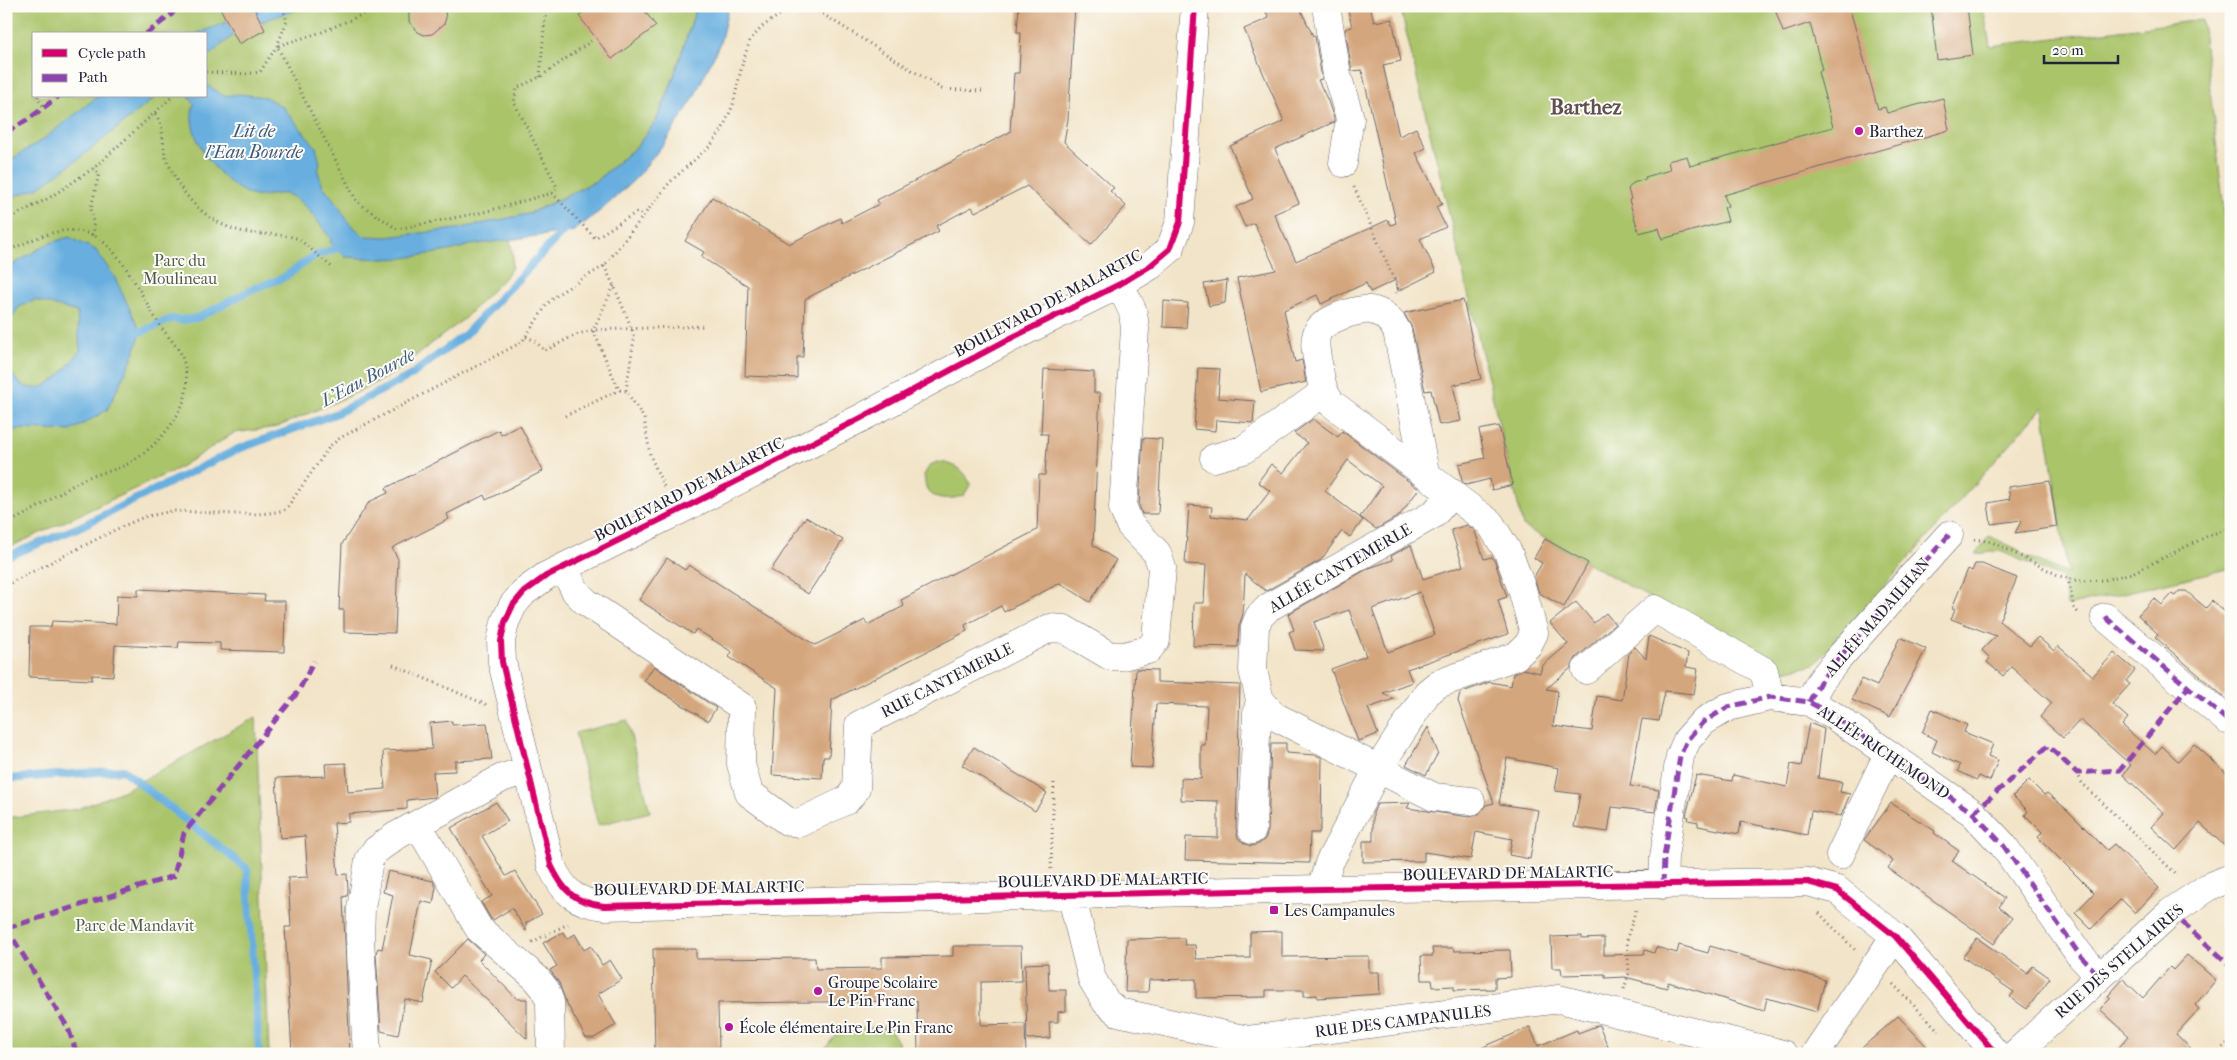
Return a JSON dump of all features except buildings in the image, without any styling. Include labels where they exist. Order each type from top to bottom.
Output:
[{"type":"street","name":"BOULEVARD DE MALARTIC","points":[[1195,6],[1180,222],[1170,249],[1150,266],[1120,284],[680,510],[546,576],[524,592],[513,605],[505,622],[501,641],[502,662],[551,865],[559,883],[569,893],[585,903],[604,906],[1321,889],[1808,882],[1837,890],[1895,936],[1996,1054]]},
{"type":"street","points":[[1326,6],[1337,74],[1350,118],[1343,163]]},
{"type":"street","name":"RUE CANTEMERLE","points":[[563,568],[576,592],[586,602],[742,707],[741,764],[749,793],[787,821],[799,823],[846,800],[856,788],[859,724],[1050,628],[1064,629],[1110,656],[1123,656],[1148,650],[1156,640],[1162,568],[1157,553],[1130,525],[1123,508],[1136,329],[1133,312],[1120,284]]},
{"type":"street","points":[[1321,889],[1329,863],[1378,769],[1427,693],[1438,684],[1516,656],[1528,645],[1534,633],[1522,588],[1508,552],[1490,522],[1331,403],[1323,393],[1315,343],[1317,332],[1331,318],[1370,309],[1387,318],[1397,331],[1425,472]]},
{"type":"street","points":[[1214,458],[1243,450],[1323,393]]},
{"type":"street","name":"ALLÉE CANTEMERLE","points":[[1260,700],[1253,670],[1255,627],[1259,617],[1269,608],[1434,514],[1452,493]]},
{"type":"street","name":"ALLÉE MADAILHAN","points":[[1810,702],[1820,682],[1837,660],[1949,536]]},
{"type":"street","points":[[1586,670],[1655,609],[1764,671],[1770,697]]},
{"type":"street","points":[[2105,617],[2221,714],[2231,720]]},
{"type":"street","name":"ALLÉE RICHEMOND","points":[[1663,885],[1664,857],[1679,765],[1687,740],[1703,722],[1728,707],[1770,697],[1810,702],[1834,716],[1973,813],[2003,844],[2079,954],[2099,976]]},
{"type":"street","points":[[1260,700],[1274,716],[1434,797],[1471,801]]},
{"type":"street","points":[[1252,830],[1257,714],[1260,700]]},
{"type":"street","points":[[1840,855],[1888,754]]},
{"type":"street","points":[[368,1054],[360,939],[361,909],[369,860],[375,851],[394,837],[502,778],[527,770]]},
{"type":"street","points":[[418,825],[479,929],[536,978],[545,989],[550,1002],[551,1054]]},
{"type":"street","name":"RUE DES STELLAIRES","points":[[2015,1054],[2171,912],[2210,886],[2231,878]]},
{"type":"street","name":"RUE DES CAMPANULES","points":[[1064,895],[1076,910],[1092,979],[1106,1002],[1118,1012],[1248,1047],[1559,999],[1783,1054]]},
{"type":"street","points":[[1815,1054],[1895,936]]},
{"type":"path","points":[[208,72],[245,74],[260,72],[277,46],[287,21],[282,6]]},
{"type":"path","points":[[277,46],[322,32],[382,6]]},
{"type":"path","points":[[540,77],[546,6]]},
{"type":"path","points":[[6,585],[119,528],[159,512],[278,513],[286,509],[330,446],[340,438],[522,342],[548,303],[604,266],[670,182],[711,145],[722,130],[733,105],[750,40],[763,26],[794,6]]},
{"type":"path","points":[[810,6],[942,89],[983,92]]},
{"type":"path","points":[[277,46],[357,202],[397,229],[484,212],[552,193],[557,187],[514,102],[517,88],[540,77],[591,41]]},
{"type":"path","points":[[38,98],[44,107]]},
{"type":"path","points":[[6,220],[49,198],[94,168],[171,98]]},
{"type":"path","points":[[155,114],[161,121],[164,151],[172,172],[184,191],[201,211],[223,226],[249,233],[292,236],[308,246],[334,269]]},
{"type":"path","points":[[1343,163],[1398,288],[1387,318]]},
{"type":"path","points":[[92,235],[94,231],[91,208],[99,174],[94,168]]},
{"type":"path","points":[[552,193],[583,224],[594,238],[637,212],[643,215]]},
{"type":"path","points":[[6,253],[51,232],[72,231],[92,235],[100,239],[119,258],[155,318],[181,353],[185,368],[186,388],[183,403],[171,424],[154,444],[138,458],[123,466],[85,479],[6,523]]},
{"type":"path","points":[[604,266],[632,330],[634,340],[626,391],[644,418],[650,455],[663,486],[680,510]]},
{"type":"path","points":[[614,286],[593,330],[619,390]]},
{"type":"path","points":[[526,337],[534,340],[545,351],[575,335],[593,330],[705,326]]},
{"type":"path","points":[[565,416],[619,390],[626,391]]},
{"type":"path","points":[[1949,536],[1992,542],[2060,576],[2078,581],[2104,580],[2132,573],[2210,535],[2231,528]]},
{"type":"path","points":[[393,665],[487,705],[491,714]]},
{"type":"path","points":[[2077,773],[2082,783],[2197,895]]},
{"type":"path","points":[[1054,780],[1064,895]]},
{"type":"path","points":[[1626,910],[1646,910]]},
{"type":"path","points":[[1616,1013],[1629,973],[1627,938],[1636,910]]},
{"type":"path","points":[[1812,910],[1818,912],[1855,950],[1875,966],[1942,1034]]},
{"type":"path","points":[[2215,1054],[2231,1040]]},
{"type":"green space","name":"Parc du Moulineau","points":[[6,6],[697,6],[669,91],[656,121],[637,146],[596,181],[528,214],[506,220],[513,256],[512,267],[508,274],[465,318],[392,374],[363,390],[277,427],[234,433],[177,469],[6,549]]},
{"type":"green space","points":[[1400,6],[1983,6],[1990,46],[2202,20],[2231,271],[2231,568],[2067,606],[2062,578],[2000,551],[1976,554],[1989,536],[2019,550],[2022,554],[2068,574],[2043,407],[1815,664],[1780,672],[1523,526]]},
{"type":"green space","points":[[937,462],[953,465],[962,471],[970,485],[964,495],[954,498],[943,498],[932,495],[929,492],[924,475],[930,465]]},
{"type":"green space","name":"Parc de Mandavit","points":[[256,717],[269,1054],[6,1054],[6,818],[78,809],[125,790]]},
{"type":"green space","points":[[627,720],[650,812],[598,825],[575,733]]},
{"type":"green space","points":[[889,1027],[898,1042],[898,1046],[887,1054],[821,1054],[837,1033],[846,1028]]},
{"type":"water","points":[[251,6],[309,6],[269,19],[234,35],[208,56],[208,32],[200,32],[227,22]]},
{"type":"water","name":"Lit de l'Eau Bourde","points":[[697,6],[729,6],[720,43],[693,99],[666,141],[637,177],[605,207],[574,231],[471,245],[449,251],[404,258],[382,259],[345,257],[330,242],[331,239],[309,210],[292,196],[287,194],[251,195],[228,181],[217,170],[199,144],[192,116],[194,104],[190,98],[208,98],[208,85],[224,96],[239,94],[265,97],[283,107],[316,147],[320,163],[318,172],[323,186],[349,223],[364,236],[386,237],[457,229],[528,214],[596,181],[637,146],[656,121],[669,91]]},
{"type":"water","points":[[95,98],[154,98],[77,160],[38,188],[6,199],[6,163],[45,138]]},
{"type":"water","points":[[69,237],[96,250],[115,278],[141,332],[132,359],[107,410],[71,431],[19,429],[6,435],[6,366],[21,384],[30,388],[39,388],[55,379],[80,351],[77,312],[35,300],[19,307],[6,326],[6,269],[47,244]]},
{"type":"waterway","name":"L'Eau Bourde","points":[[6,557],[77,528],[238,449],[335,414],[410,376],[466,334],[567,227]]},
{"type":"waterway","points":[[141,332],[171,319],[197,318],[255,288],[283,278],[314,256],[346,245]]},
{"type":"waterway","points":[[6,779],[123,770],[247,869],[259,1054]]},
{"type":"marked path","points":[[149,32],[172,14],[176,6]]},
{"type":"marked path","points":[[6,132],[26,121],[56,98]]},
{"type":"marked path","points":[[1809,702],[1820,682],[1837,660],[1949,535]]},
{"type":"marked path","points":[[2105,617],[2227,720],[2231,720]]},
{"type":"marked path","points":[[7,928],[174,876],[184,833],[298,692],[314,661]]},
{"type":"marked path","points":[[1973,813],[2048,746],[2077,773],[2120,770],[2188,687]]},
{"type":"marked path","points":[[1663,885],[1664,857],[1680,756],[1687,740],[1703,722],[1728,707],[1770,697],[1809,702],[1834,716],[1973,813],[2003,845],[2079,954],[2099,976]]},
{"type":"marked path","points":[[2171,912],[2231,966]]},
{"type":"marked path","points":[[6,927],[68,1028],[77,1054]]},
{"type":"cycle path","points":[[1195,6],[1180,222],[1170,249],[1150,266],[1120,284],[1011,338],[861,418],[546,576],[524,592],[513,605],[505,622],[501,641],[502,662],[551,865],[561,883],[578,899],[604,906],[1321,889],[1808,882],[1837,890],[1895,936],[1996,1054]]},
{"type":"place","name":"Barthez","points":[[1859,131]]},
{"type":"place","name":"Les Campanules","points":[[1274,910]]},
{"type":"place","name":"Groupe Scolaire Le Pin Franc","points":[[818,991]]},
{"type":"place","name":"École élémentaire Le Pin Franc","points":[[729,1027]]},
{"type":"district","name":"Barthez","points":[[1586,107]]}]
